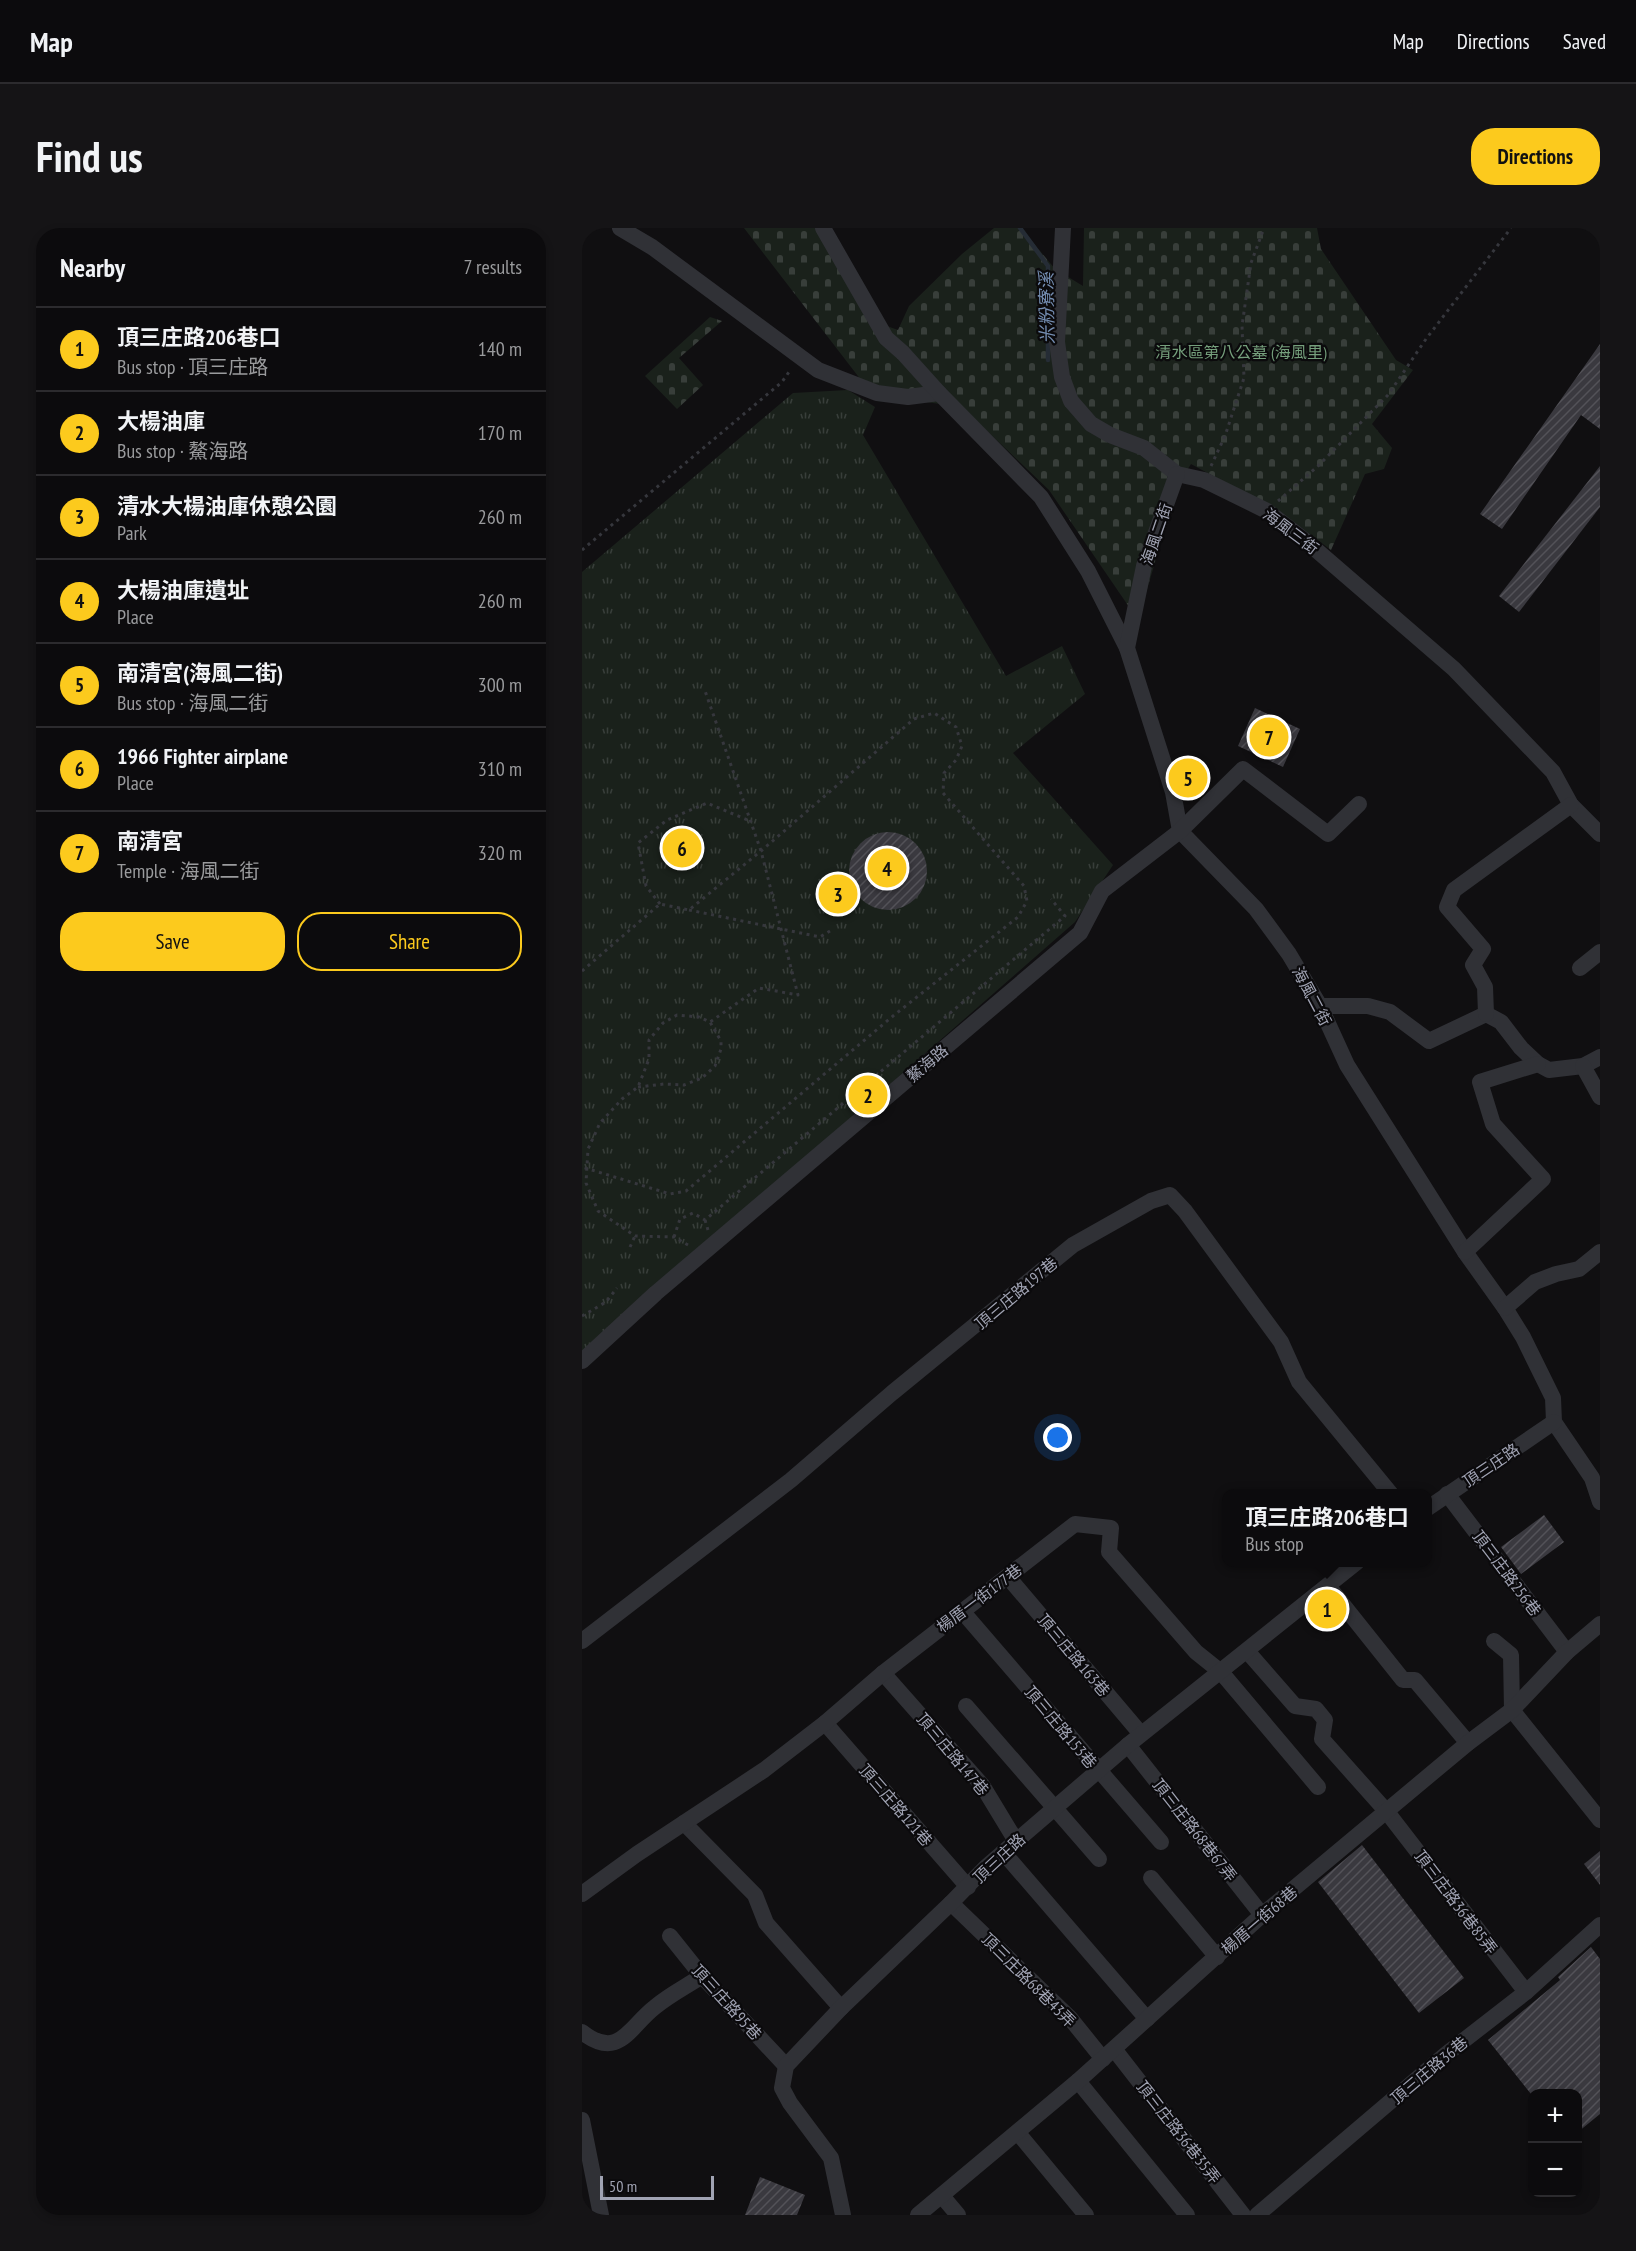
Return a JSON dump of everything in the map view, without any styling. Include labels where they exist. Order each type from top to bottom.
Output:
[{"type":"street","points":[[620,228],[652,246],[818,370],[877,393],[908,397],[939,393]]},
{"type":"street","points":[[823,228],[886,338],[1041,497],[1088,571],[1127,648]]},
{"type":"street","name":"海風三街","points":[[1063,228],[1057,342],[1062,377],[1071,401],[1091,424],[1110,435],[1144,448],[1177,474],[1204,480],[1267,511],[1307,542],[1454,669],[1553,772],[1571,805],[1600,834]]},
{"type":"street","name":"海風二街","points":[[1177,474],[1144,566],[1127,648],[1173,792],[1180,831],[1256,909],[1289,954],[1320,1006],[1347,1065],[1465,1252],[1506,1308],[1523,1337],[1553,1398],[1554,1422],[1592,1478],[1600,1502]]},
{"type":"street","name":"鰲海路","points":[[582,1360],[665,1286],[1080,933],[1101,891],[1180,831],[1243,769],[1328,834],[1359,804]]},
{"type":"street","points":[[1486,1014],[1485,987],[1473,965],[1482,949],[1447,907],[1454,890],[1571,805]]},
{"type":"street","points":[[1580,968],[1600,952]]},
{"type":"street","points":[[1320,1006],[1368,1006],[1390,1012],[1429,1041],[1486,1014]]},
{"type":"street","points":[[1486,1014],[1502,1022],[1521,1048],[1538,1064],[1549,1070],[1583,1066],[1600,1057]]},
{"type":"street","points":[[1465,1252],[1543,1179],[1493,1124],[1480,1082],[1538,1064]]},
{"type":"street","points":[[1583,1066],[1600,1097]]},
{"type":"street","name":"頂三庄路197巷","points":[[582,1641],[791,1480],[892,1393],[1073,1245],[1151,1201],[1170,1195],[1204,1236],[1281,1342],[1299,1382],[1386,1489]]},
{"type":"street","points":[[1506,1308],[1535,1282],[1596,1262]]},
{"type":"street","name":"頂三庄路","points":[[1432,1505],[1554,1422]]},
{"type":"street","name":"頂三庄路256巷","points":[[1447,1494],[1567,1652]]},
{"type":"street","name":"楊厝一街177巷","points":[[582,1894],[684,1822],[764,1770],[825,1724],[883,1672],[1075,1524],[1111,1528],[1109,1552],[1196,1652],[1221,1672],[1318,1787]]},
{"type":"street","name":"頂三庄路","points":[[786,2066],[841,2008],[1003,1852],[1134,1739],[1352,1567]]},
{"type":"street","name":"頂三庄路163巷","points":[[1008,1577],[1134,1739]]},
{"type":"street","points":[[1328,1586],[1402,1680],[1415,1680],[1468,1743]]},
{"type":"street","name":"頂三庄路153巷","points":[[962,1611],[1161,1842]]},
{"type":"street","name":"楊厝一街68巷","points":[[918,2215],[1109,2054],[1262,1915],[1468,1743],[1512,1710],[1567,1652],[1600,1624]]},
{"type":"street","points":[[1494,1641],[1511,1655],[1512,1710],[1600,1820]]},
{"type":"street","name":"頂三庄路36巷85弄","points":[[1247,1651],[1295,1706],[1316,1709],[1325,1720],[1322,1739],[1387,1812],[1526,1992]]},
{"type":"street","name":"頂三庄路147巷","points":[[883,1672],[982,1785],[1016,1841]]},
{"type":"street","points":[[966,1706],[1100,1859]]},
{"type":"street","name":"頂三庄路121巷","points":[[825,1724],[968,1887]]},
{"type":"street","name":"頂三庄路68巷67弄","points":[[1134,1739],[1262,1915]]},
{"type":"street","points":[[684,1822],[755,1895],[766,1923],[841,2008]]},
{"type":"street","points":[[1003,1852],[1148,2019]]},
{"type":"street","points":[[1151,1878],[1216,1957]]},
{"type":"street","name":"頂三庄路68巷43弄","points":[[951,1903],[1109,2054]]},
{"type":"street","name":"頂三庄路36巷","points":[[1257,2215],[1445,2055],[1526,1992],[1600,1925]]},
{"type":"street","name":"頂三庄路95巷","points":[[670,1935],[702,1976],[786,2066]]},
{"type":"street","points":[[582,2032],[592,2040],[610,2044],[623,2040],[654,2008],[702,1976]]},
{"type":"street","name":"頂三庄路36巷35弄","points":[[1109,2054],[1243,2215]]},
{"type":"street","points":[[786,2066],[782,2088],[790,2103],[831,2158],[843,2215]]},
{"type":"street","points":[[1078,2081],[1187,2215]]},
{"type":"street","points":[[582,2120],[601,2215]]},
{"type":"street","points":[[1018,2133],[1086,2215]]},
{"type":"street","points":[[942,2196],[958,2215]]},
{"type":"path","points":[[1204,480],[1225,436],[1244,378],[1242,326],[1251,263],[1264,228]]},
{"type":"path","points":[[1267,511],[1318,466],[1388,395],[1426,339],[1511,228]]},
{"type":"path","points":[[582,550],[782,382],[800,357]]},
{"type":"path","points":[[704,688],[761,851],[798,995],[759,988],[710,1022]]},
{"type":"path","points":[[582,1167],[670,1194],[686,1191],[884,1024],[1018,917],[1027,901],[1024,886],[944,793],[944,773],[956,760],[962,746],[956,727],[934,713],[914,719],[689,910]]},
{"type":"path","points":[[750,821],[706,803],[668,820],[638,843],[646,886],[660,904],[820,937],[830,931]]},
{"type":"path","points":[[638,1087],[649,1059],[650,1040],[663,1023],[677,1015],[699,1017],[710,1022],[721,1041],[721,1049],[715,1066],[702,1078],[684,1085],[663,1084],[638,1087],[622,1099],[600,1123],[588,1149],[586,1183],[598,1211],[635,1236],[674,1237],[680,1219],[693,1213],[705,1220],[1065,916],[1051,899]]},
{"type":"path","points":[[582,971],[660,904]]},
{"type":"path","points":[[630,1247],[635,1236]]},
{"type":"path","points":[[582,1316],[606,1302],[617,1288]]},
{"type":"green space","name":"清水區第八公墓 (海風里)","points":[[744,228],[819,228],[870,320],[898,330],[909,306],[962,254],[994,228],[1021,228],[1055,269],[1083,286],[1084,228],[1317,228],[1321,249],[1396,360],[1413,370],[1372,424],[1392,448],[1384,469],[1365,474],[1331,550],[1283,514],[1191,464],[1178,484],[1138,620],[1049,490],[962,407],[904,399],[861,380]]},
{"type":"green space","points":[[710,317],[722,321],[679,358],[703,385],[677,409],[645,376]]},
{"type":"green space","points":[[848,390],[875,407],[863,435],[1006,676],[1062,646],[1085,694],[1013,753],[1113,865],[1075,922],[582,1354],[582,572],[793,393]]},
{"type":"building","points":[[1600,344],[1600,429],[1581,415],[1502,529],[1480,514]]},
{"type":"building","points":[[1600,466],[1600,507],[1519,612],[1499,596]]},
{"type":"building","points":[[1255,708],[1300,729],[1283,767],[1238,746]]},
{"type":"building","points":[[888,832],[903,835],[916,843],[924,856],[927,871],[924,886],[916,899],[903,907],[888,910],[873,907],[860,899],[852,886],[849,871],[852,856],[860,843],[873,835]]},
{"type":"building","points":[[1544,1515],[1564,1542],[1521,1574],[1501,1547]]},
{"type":"building","points":[[1362,1845],[1464,1978],[1419,2013],[1318,1882]]},
{"type":"building","points":[[1600,1851],[1600,1885],[1584,1864]]},
{"type":"building","points":[[1591,1947],[1600,1959],[1600,2114],[1582,2129],[1582,2089],[1528,2090],[1488,2040],[1560,1980],[1558,1977]]},
{"type":"building","points":[[760,2177],[805,2195],[797,2215],[745,2215]]},
{"type":"waterway","name":"米粉寮溪","points":[[1020,228],[1048,266],[1048,360]]},
{"type":"place","name":"南清宮","points":[[1269,737]]},
{"type":"place","name":"南清宮(海風二街)","points":[[1188,778]]},
{"type":"place","name":"1966 Fighter airplane","points":[[682,848]]},
{"type":"place","name":"大楊油庫遺址","points":[[887,868]]},
{"type":"place","name":"清水大楊油庫休憩公園","points":[[838,894]]},
{"type":"place","name":"大楊油庫","points":[[868,1095]]},
{"type":"place","name":"頂三庄路206巷口","points":[[1327,1609]]}]
